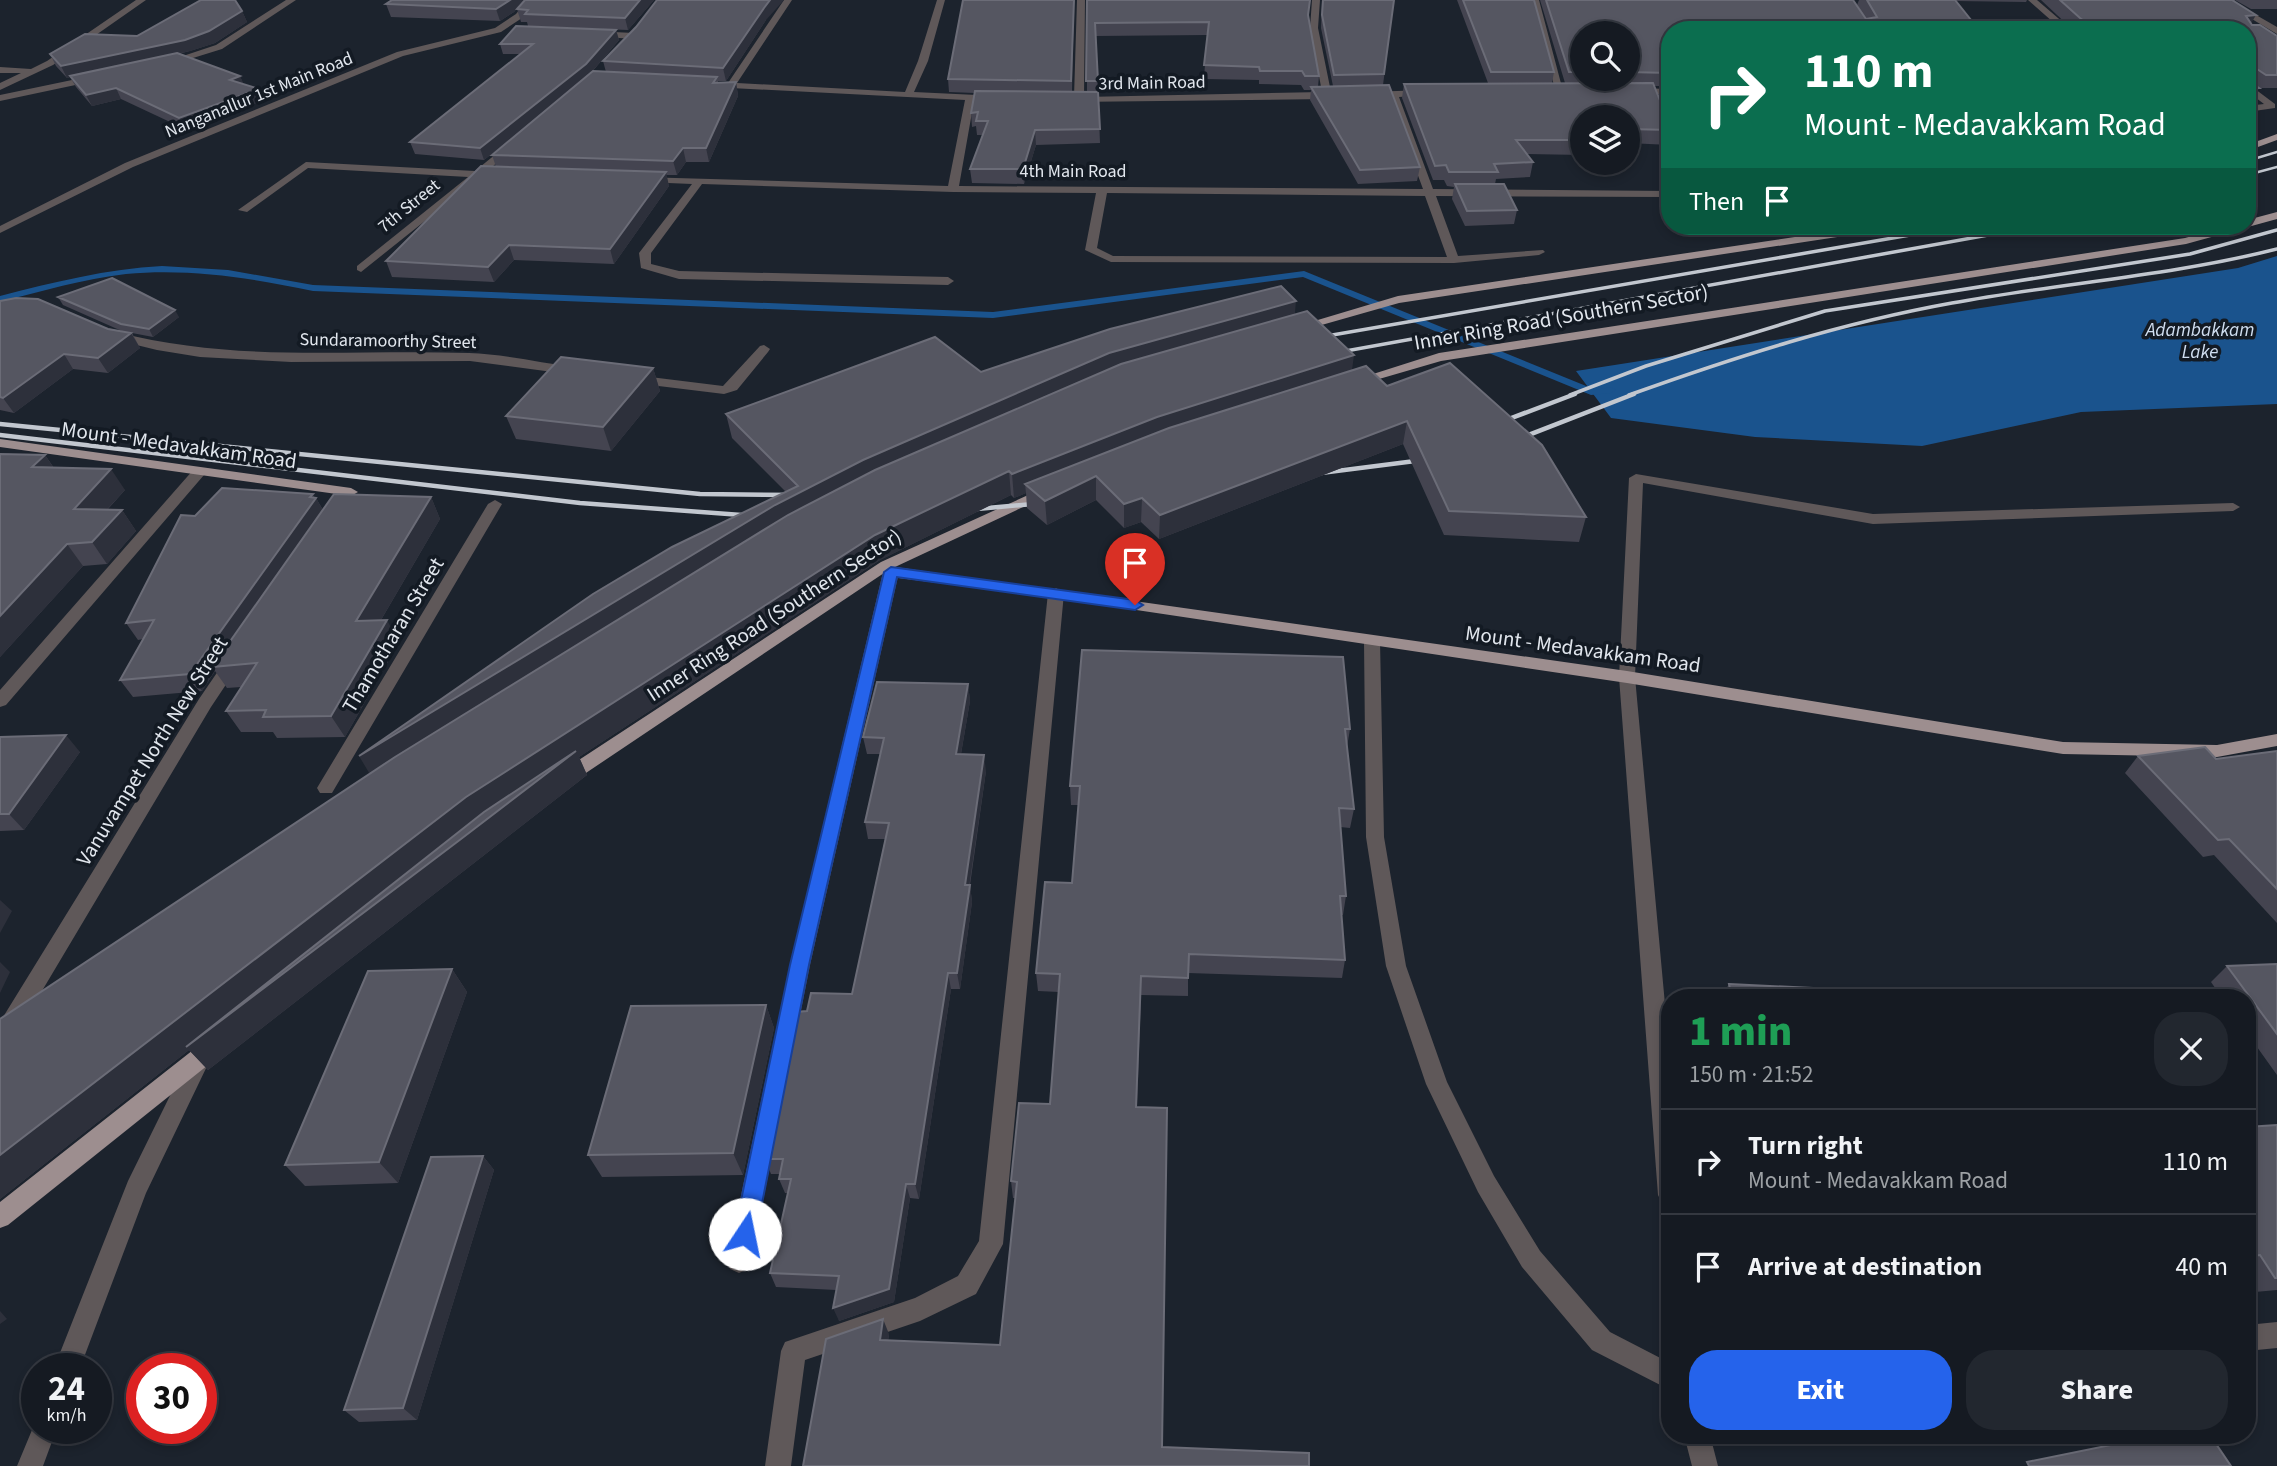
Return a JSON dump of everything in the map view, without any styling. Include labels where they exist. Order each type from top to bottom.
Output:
[{"type":"main road","points":[[2256,145],[2277,137]]},
{"type":"main road","points":[[2256,221],[2277,215]]},
{"type":"main road","name":"Inner Ring Road (Southern Sector)","points":[[1292,329],[1398,300],[1830,235]]},
{"type":"main road","name":"Inner Ring Road (Southern Sector)","points":[[1349,384],[1438,357],[2186,241],[2208,235]]},
{"type":"main road","name":"Mount - Medavakkam Road","points":[[0,443],[351,492]]},
{"type":"main road","name":"Inner Ring Road (Southern Sector)","points":[[545,791],[889,568],[1065,483]]},
{"type":"main road","name":"Mount - Medavakkam Road","points":[[889,568],[1627,677],[2063,748],[2217,751],[2277,740]]},
{"type":"main road","points":[[0,1047],[34,1024]]},
{"type":"main road","points":[[0,1217],[232,1033]]},
{"type":"street","points":[[0,87],[50,64],[142,0]]},
{"type":"street","points":[[156,65],[219,47],[292,0]]},
{"type":"street","name":"Nanganallur 1st Main Road","points":[[0,230],[129,165],[400,54],[498,30],[519,16],[531,0]]},
{"type":"street","points":[[731,86],[788,0]]},
{"type":"street","points":[[908,96],[923,61],[941,0]]},
{"type":"street","points":[[1079,100],[1082,0]]},
{"type":"street","points":[[1317,0],[1314,28],[1327,96]]},
{"type":"street","points":[[1535,0],[1560,89]]},
{"type":"street","points":[[2032,0],[2057,21]]},
{"type":"street","points":[[2224,0],[2277,31]]},
{"type":"street","points":[[498,30],[512,30]]},
{"type":"street","points":[[2257,32],[2277,31]]},
{"type":"street","points":[[580,33],[633,36]]},
{"type":"street","points":[[0,70],[34,71]]},
{"type":"street","points":[[0,98],[104,76]]},
{"type":"street","points":[[704,85],[1011,99]]},
{"type":"street","points":[[1546,89],[1570,89]]},
{"type":"street","points":[[1632,91],[1661,95]]},
{"type":"street","points":[[1353,95],[1435,93]]},
{"type":"street","points":[[2256,93],[2272,106],[2256,108]]},
{"type":"street","points":[[1393,94],[1454,260]]},
{"type":"street","name":"3rd Main Road","points":[[1066,100],[1340,95]]},
{"type":"street","points":[[953,189],[971,99]]},
{"type":"street","name":"7th Street","points":[[361,268],[519,140]]},
{"type":"street","points":[[243,210],[306,165],[502,175]]},
{"type":"street","name":"4th Main Road","points":[[632,178],[953,189],[1428,190],[1661,194]]},
{"type":"street","points":[[699,181],[645,253],[645,266],[679,275],[948,281]]},
{"type":"street","points":[[1102,189],[1091,250],[1111,258],[1454,260],[1539,252]]},
{"type":"street","name":"Sundaramoorthy Street","points":[[98,331],[193,351],[283,357],[472,358],[588,373]]},
{"type":"street","points":[[624,378],[724,390],[732,387],[764,349]]},
{"type":"street","points":[[0,701],[199,472]]},
{"type":"street","points":[[1661,1087],[1627,677],[1636,478],[1873,519],[2233,507]]},
{"type":"street","points":[[336,514],[351,492]]},
{"type":"street","name":"Thamotharan Street","points":[[326,788],[495,504]]},
{"type":"street","points":[[739,1261],[800,965],[889,568]]},
{"type":"street","points":[[778,1466],[794,1352],[920,1309],[967,1285],[991,1244],[1056,593]]},
{"type":"street","points":[[1373,641],[1375,837],[1396,966],[1437,1084],[1486,1184],[1531,1259],[1601,1341],[1661,1372]]},
{"type":"street","name":"Vanuvampet North New Street","points":[[0,1041],[205,703],[244,647]]},
{"type":"street","points":[[73,1353],[136,1189],[200,1058]]},
{"type":"street","points":[[2256,1337],[2277,1335]]},
{"type":"street","points":[[30,1466],[38,1444]]},
{"type":"street","points":[[1699,1444],[1705,1466]]},
{"type":"water","name":"Adambakkam Lake","points":[[2277,256],[2277,404],[2081,412],[1922,446],[1755,437],[1611,418],[1576,371],[2238,268]]},
{"type":"building","points":[[201,0],[235,0],[242,11],[209,31],[185,40],[61,66],[50,54],[85,34],[137,36]]},
{"type":"building","points":[[392,0],[510,0],[496,9],[386,4]]},
{"type":"building","points":[[525,0],[640,0],[625,18],[525,14],[528,10],[517,9]]},
{"type":"building","points":[[657,0],[770,0],[723,68],[603,61],[636,27]]},
{"type":"building","points":[[963,0],[1074,0],[1071,81],[948,79]]},
{"type":"building","points":[[1087,0],[1310,0],[1308,15],[1319,76],[1305,76],[1302,71],[1260,71],[1259,67],[1204,65],[1209,22],[1095,23],[1098,81],[1086,81]]},
{"type":"building","points":[[1323,0],[1394,0],[1384,74],[1334,75],[1322,15]]},
{"type":"building","points":[[1463,0],[1534,0],[1554,72],[1491,72]]},
{"type":"building","points":[[1546,0],[1853,0],[1866,19],[1877,17],[1867,0],[1955,0],[1972,21],[1661,21],[1661,73],[1640,72],[1640,21],[1570,21],[1570,72]]},
{"type":"building","points":[[2060,0],[2232,0],[2256,15],[2246,16],[2249,21],[2084,21]]},
{"type":"building","points":[[2256,25],[2277,36],[2277,75],[2266,75],[2256,68]]},
{"type":"building","points":[[516,26],[616,30],[586,64],[480,148],[410,142],[533,44],[500,44]]},
{"type":"building","points":[[177,53],[240,76],[230,80],[259,89],[179,118],[116,88],[86,95],[70,76]]},
{"type":"building","points":[[593,71],[717,77],[713,83],[736,82],[706,148],[683,148],[673,161],[492,155]]},
{"type":"building","points":[[1570,83],[1570,91],[1640,91],[1640,83],[1653,83],[1661,103],[1661,130],[1640,129],[1640,105],[1570,105],[1570,140],[1516,140],[1533,162],[1494,164],[1498,172],[1449,172],[1446,165],[1435,166],[1404,84]]},
{"type":"building","points":[[1389,85],[1420,167],[1360,170],[1311,87]]},
{"type":"building","points":[[975,91],[1098,92],[1100,129],[1035,130],[1023,169],[970,169],[988,121],[976,121],[978,112],[971,113]]},
{"type":"building","points":[[481,166],[666,172],[610,249],[509,245],[488,267],[386,261]]},
{"type":"building","points":[[1455,184],[1504,184],[1517,210],[1467,211]]},
{"type":"building","points":[[112,278],[175,310],[149,329],[121,324],[58,297]]},
{"type":"building","points":[[1281,286],[1296,301],[1109,353],[863,460],[775,505],[359,756],[593,594],[672,547],[798,486],[726,414],[935,337],[981,372],[1110,329]]},
{"type":"building","points":[[16,298],[38,299],[108,329],[131,333],[98,358],[64,354],[3,398],[0,397],[0,301]]},
{"type":"building","points":[[1307,311],[1354,355],[1157,417],[1012,474],[1009,471],[875,535],[466,797],[0,1155],[0,1019],[395,757],[788,515],[875,470],[1121,364]]},
{"type":"building","points":[[561,357],[653,368],[603,427],[506,416]]},
{"type":"building","points":[[1450,363],[1542,445],[1586,517],[1449,511],[1407,421],[1160,515],[1142,498],[1124,504],[1096,476],[1045,501],[1025,484],[1169,428],[1366,366],[1387,386]]},
{"type":"building","points":[[0,454],[45,455],[32,467],[111,469],[74,509],[122,510],[92,542],[67,544],[0,616]]},
{"type":"building","points":[[222,488],[313,494],[310,497],[316,498],[190,674],[120,680],[154,620],[126,623],[181,515],[195,516]]},
{"type":"building","points":[[334,494],[431,497],[356,621],[387,620],[331,716],[263,717],[266,710],[226,711],[257,663],[212,667]]},
{"type":"building","points":[[1082,650],[1343,657],[1350,729],[1345,729],[1354,809],[1339,808],[1346,896],[1340,896],[1345,960],[1189,954],[1188,978],[1141,976],[1136,1107],[1167,1108],[1162,1447],[1309,1453],[1309,1466],[803,1466],[826,1339],[883,1319],[880,1340],[1000,1345],[1017,1182],[1011,1181],[1019,1103],[1050,1104],[1060,974],[1036,973],[1045,882],[1072,883],[1080,786],[1070,786]]},
{"type":"building","points":[[877,682],[968,684],[956,754],[984,755],[965,885],[970,885],[957,973],[948,973],[915,1184],[906,1184],[889,1289],[833,1308],[839,1276],[770,1273],[791,1179],[779,1179],[783,1159],[765,1159],[795,1012],[807,1011],[811,993],[852,994],[889,823],[865,822],[884,738],[863,737]]},
{"type":"building","points":[[66,735],[9,814],[0,814],[0,737]]},
{"type":"building","points":[[2205,747],[2216,759],[2277,751],[2277,889],[2229,839],[2218,840],[2138,756]]},
{"type":"building","points":[[576,751],[461,839],[186,1047],[484,812]]},
{"type":"building","points":[[2277,964],[2277,1034],[2256,1005],[2256,989],[2244,989],[2227,966]]},
{"type":"building","points":[[452,969],[379,1162],[285,1165],[368,971]]},
{"type":"building","points":[[1729,984],[1833,989],[1730,989]]},
{"type":"building","points":[[766,1005],[733,1153],[588,1155],[631,1006]]},
{"type":"building","points":[[2277,1125],[2277,1278],[2260,1255],[2256,1255],[2256,1126]]},
{"type":"building","points":[[483,1156],[403,1408],[344,1410],[431,1157]]},
{"type":"building","points":[[2116,1444],[2216,1444],[2231,1466],[2029,1466],[2027,1462]]},
{"type":"waterway","points":[[0,299],[106,274],[184,269],[250,276],[313,288],[993,315],[1304,274],[1595,393],[1611,390]]},
{"type":"railway","points":[[2256,158],[2277,152]]},
{"type":"railway","points":[[2256,173],[2277,167]]},
{"type":"railway","points":[[1570,395],[1646,366],[1825,311],[2190,254],[2277,230]]},
{"type":"railway","points":[[1315,338],[1910,235]]},
{"type":"railway","points":[[1329,354],[1988,235]]},
{"type":"railway","points":[[1629,395],[1789,342],[1870,320],[1993,296],[2156,273],[2277,249]]},
{"type":"railway","points":[[1493,425],[1575,394]]},
{"type":"railway","points":[[1513,441],[1634,394]]},
{"type":"railway","points":[[0,424],[700,494],[798,495]]},
{"type":"railway","points":[[0,435],[580,503],[755,516]]},
{"type":"railway","points":[[1313,474],[1431,459]]},
{"type":"railway","points":[[965,510],[1045,503]]},
{"type":"route","points":[[745,1234],[800,965],[891,572],[1135,605]]}]
